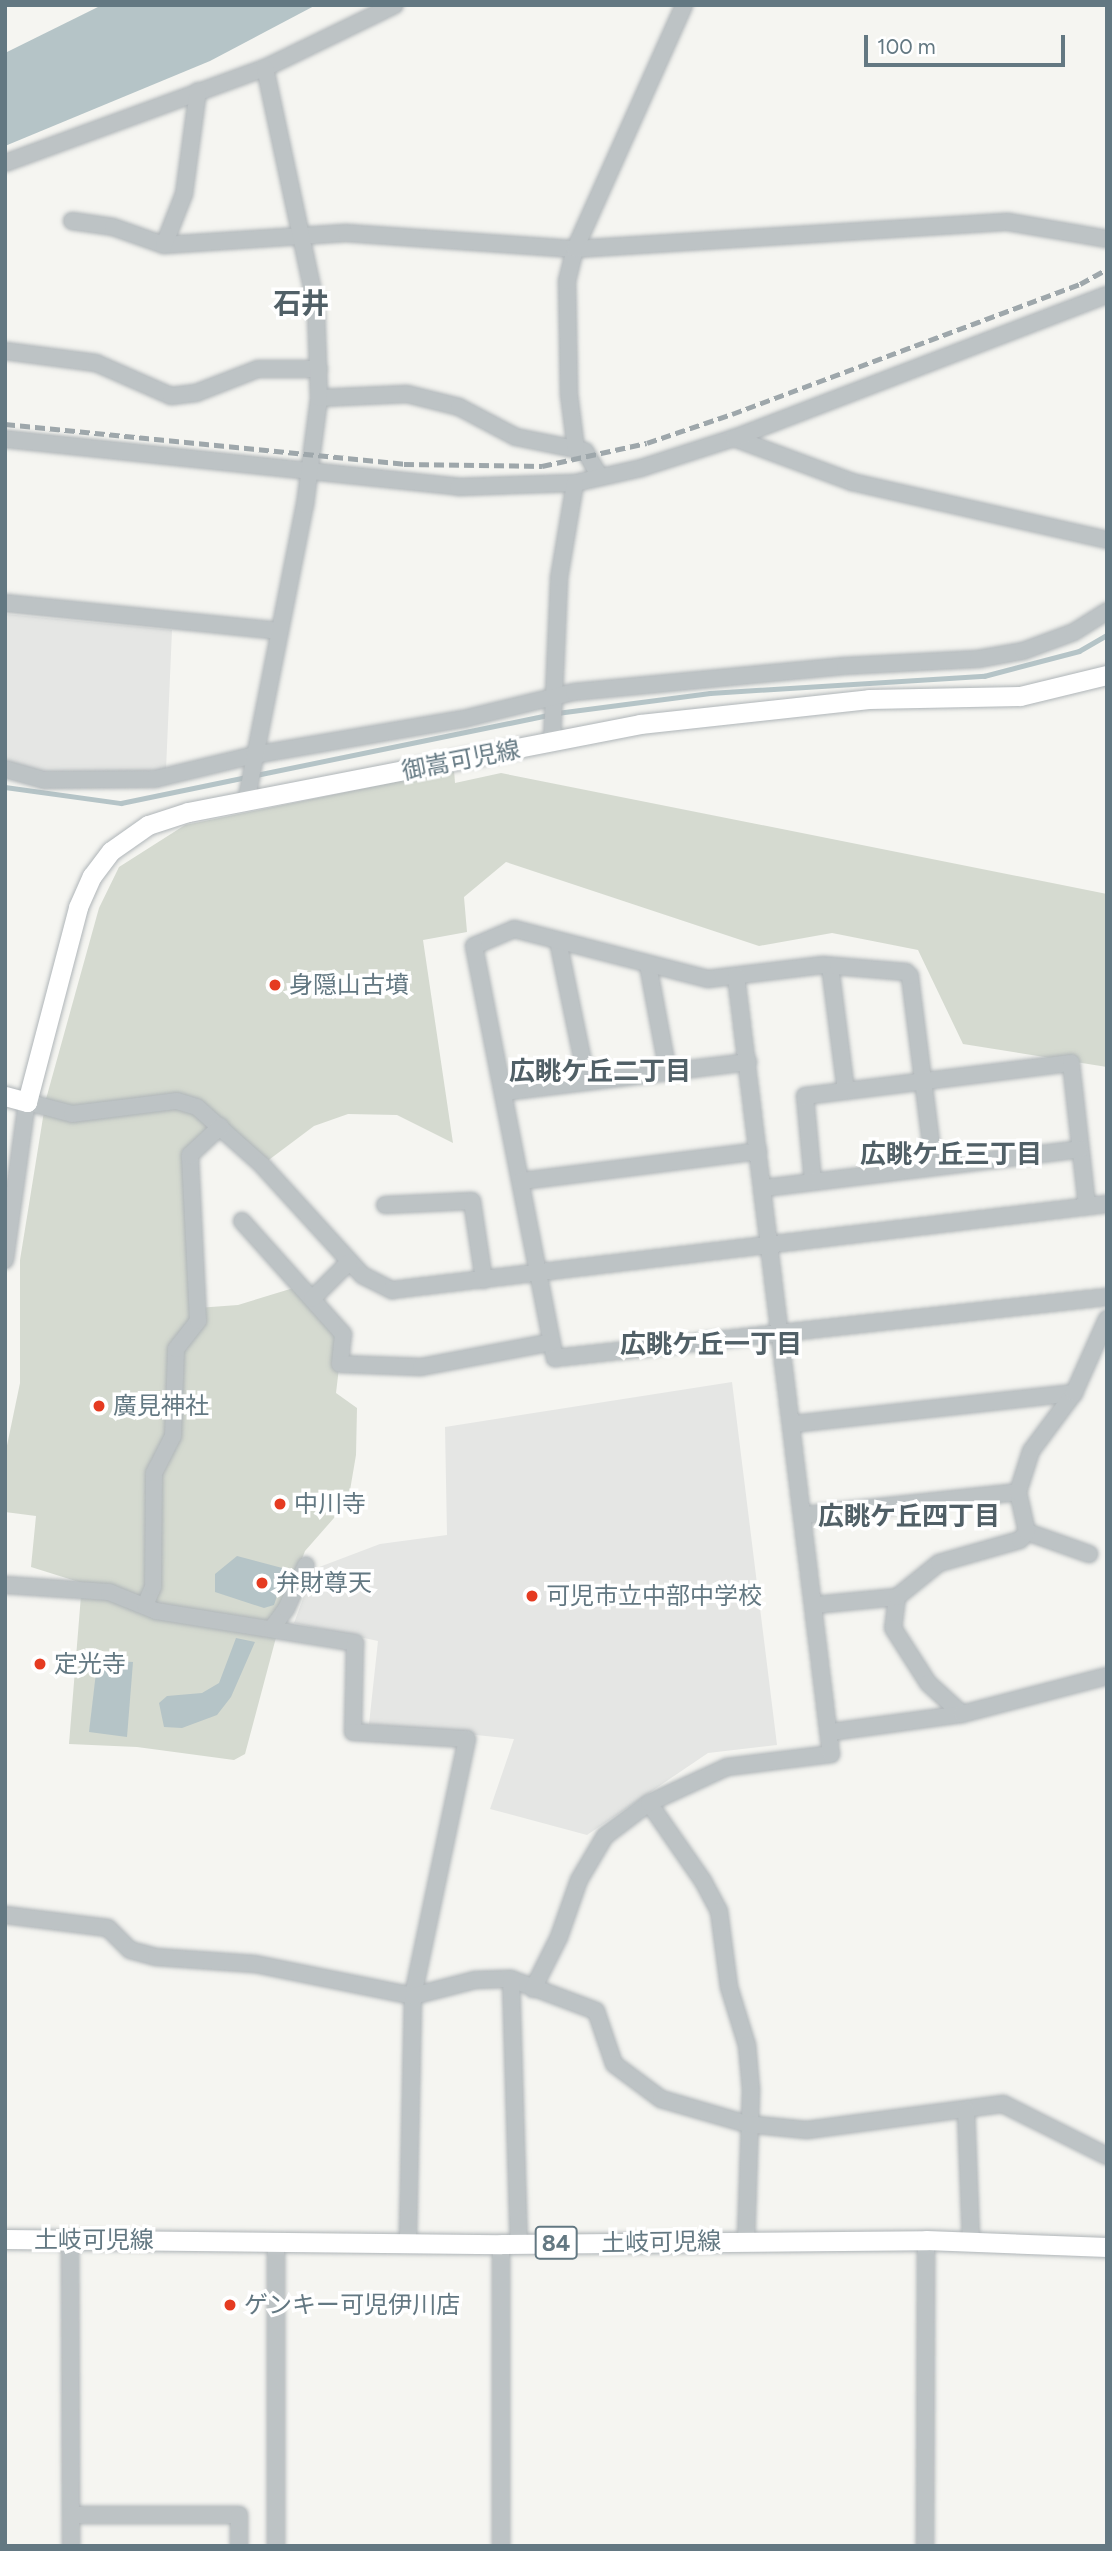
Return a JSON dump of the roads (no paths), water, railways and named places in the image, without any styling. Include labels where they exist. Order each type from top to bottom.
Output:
[{"type":"main road","name":"御嵩可児線","points":[[27,1102],[78,907],[92,876],[111,851],[148,825],[552,732],[869,699],[1020,696],[1107,675]]},
{"type":"main road","points":[[5,1096],[27,1102]]},
{"type":"main road","name":"土岐可児線","points":[[5,2239],[510,2244],[926,2240],[1107,2247]]},
{"type":"street","points":[[5,163],[198,90],[265,68],[395,5]]},
{"type":"street","points":[[576,449],[569,394],[567,281],[575,249],[684,5]]},
{"type":"street","points":[[246,802],[310,474],[319,398],[316,306],[265,68]]},
{"type":"street","points":[[164,245],[184,194],[198,90]]},
{"type":"street","points":[[72,221],[113,227],[164,245],[303,237],[422,236],[575,249],[1008,222],[1107,239]]},
{"type":"street","points":[[5,439],[310,474],[470,487],[575,483],[734,439],[1107,295]]},
{"type":"street","points":[[5,351],[96,363],[171,396],[196,393],[258,369],[319,369]]},
{"type":"street","points":[[319,398],[407,394],[459,407],[516,437],[585,451],[600,477]]},
{"type":"street","points":[[734,439],[852,482],[1107,540]]},
{"type":"street","points":[[552,732],[559,578],[575,483]]},
{"type":"street","points":[[5,603],[280,631]]},
{"type":"street","points":[[5,769],[44,780],[155,779],[254,755],[553,701],[845,666],[978,659],[1023,651],[1074,632],[1107,611]]},
{"type":"street","points":[[934,1167],[910,976],[906,972],[830,966],[708,979],[514,929],[474,946],[523,1181],[555,1358],[1107,1297]]},
{"type":"street","points":[[558,941],[587,1081]]},
{"type":"street","points":[[649,965],[668,1072]]},
{"type":"street","points":[[830,966],[845,1091]]},
{"type":"street","points":[[533,1989],[559,1937],[579,1880],[605,1836],[649,1803],[727,1767],[831,1754],[831,1732],[736,976]]},
{"type":"street","points":[[503,1092],[748,1062]]},
{"type":"street","points":[[813,1182],[804,1096],[1071,1063],[1087,1206]]},
{"type":"street","points":[[5,1260],[27,1102],[72,1114],[177,1101],[197,1107],[221,1126],[362,1275],[393,1290],[1107,1204]]},
{"type":"street","points":[[145,1605],[153,1587],[155,1473],[173,1436],[176,1349],[198,1321],[190,1155],[221,1126]]},
{"type":"street","points":[[764,1188],[1080,1149]]},
{"type":"street","points":[[523,1181],[758,1152]]},
{"type":"street","points":[[385,1205],[472,1201],[484,1280]]},
{"type":"street","points":[[242,1221],[343,1334],[340,1364],[421,1367],[552,1342]]},
{"type":"street","points":[[312,1299],[349,1262]]},
{"type":"street","points":[[1027,1532],[1018,1492],[1034,1442],[1074,1394],[1107,1319]]},
{"type":"street","points":[[793,1424],[1074,1394]]},
{"type":"street","points":[[804,1515],[1018,1492]]},
{"type":"street","points":[[1027,1532],[1089,1554]]},
{"type":"street","points":[[815,1605],[897,1597],[939,1563],[1020,1540],[1027,1532]]},
{"type":"street","points":[[272,1628],[286,1609],[306,1565]]},
{"type":"street","points":[[5,1585],[108,1592],[145,1605],[156,1612],[272,1628],[295,1637],[355,1643],[353,1732],[467,1739],[413,1996],[408,2241]]},
{"type":"street","points":[[897,1597],[893,1628],[928,1683],[962,1714]]},
{"type":"street","points":[[831,1732],[962,1714],[1107,1676]]},
{"type":"street","points":[[649,1803],[704,1881],[719,1911],[729,1987],[747,2045],[751,2090],[747,2124],[746,2241]]},
{"type":"street","points":[[5,1915],[108,1928],[130,1950],[156,1956],[255,1964],[413,1996],[475,1980],[511,1979],[596,2011],[614,2064],[661,2099],[747,2124],[807,2130],[1003,2104],[1107,2156]]},
{"type":"street","points":[[501,2546],[510,2244],[511,1979]]},
{"type":"street","points":[[966,2110],[971,2242]]},
{"type":"street","points":[[70,2239],[71,2546]]},
{"type":"street","points":[[925,2546],[926,2240]]},
{"type":"street","points":[[276,2242],[276,2546]]},
{"type":"street","points":[[71,2515],[239,2515],[239,2546]]},
{"type":"waterway","points":[[557,713],[710,693],[984,676],[1079,651],[1107,635]]},
{"type":"waterway","points":[[256,775],[549,715]]},
{"type":"waterway","points":[[5,787],[121,803],[247,777]]},
{"type":"railway","points":[[5,424],[404,464],[542,466],[647,443],[732,414],[1080,284],[1107,269]]},
{"type":"place","name":"身隠山古墳","points":[[275,985]]},
{"type":"place","name":"廣見神社","points":[[99,1406]]},
{"type":"place","name":"中川寺","points":[[280,1504]]},
{"type":"place","name":"弁財尊天","points":[[262,1583]]},
{"type":"place","name":"可児市立中部中学校","points":[[532,1596]]},
{"type":"place","name":"定光寺","points":[[40,1664]]},
{"type":"place","name":"ゲンキー可児伊川店","points":[[230,2305]]},
{"type":"district","name":"石井","points":[[301,303]]},
{"type":"district","name":"広眺ケ丘二丁目","points":[[600,1072]]},
{"type":"district","name":"広眺ケ丘三丁目","points":[[951,1155]]},
{"type":"district","name":"広眺ケ丘一丁目","points":[[711,1345]]},
{"type":"district","name":"広眺ケ丘四丁目","points":[[909,1517]]}]
